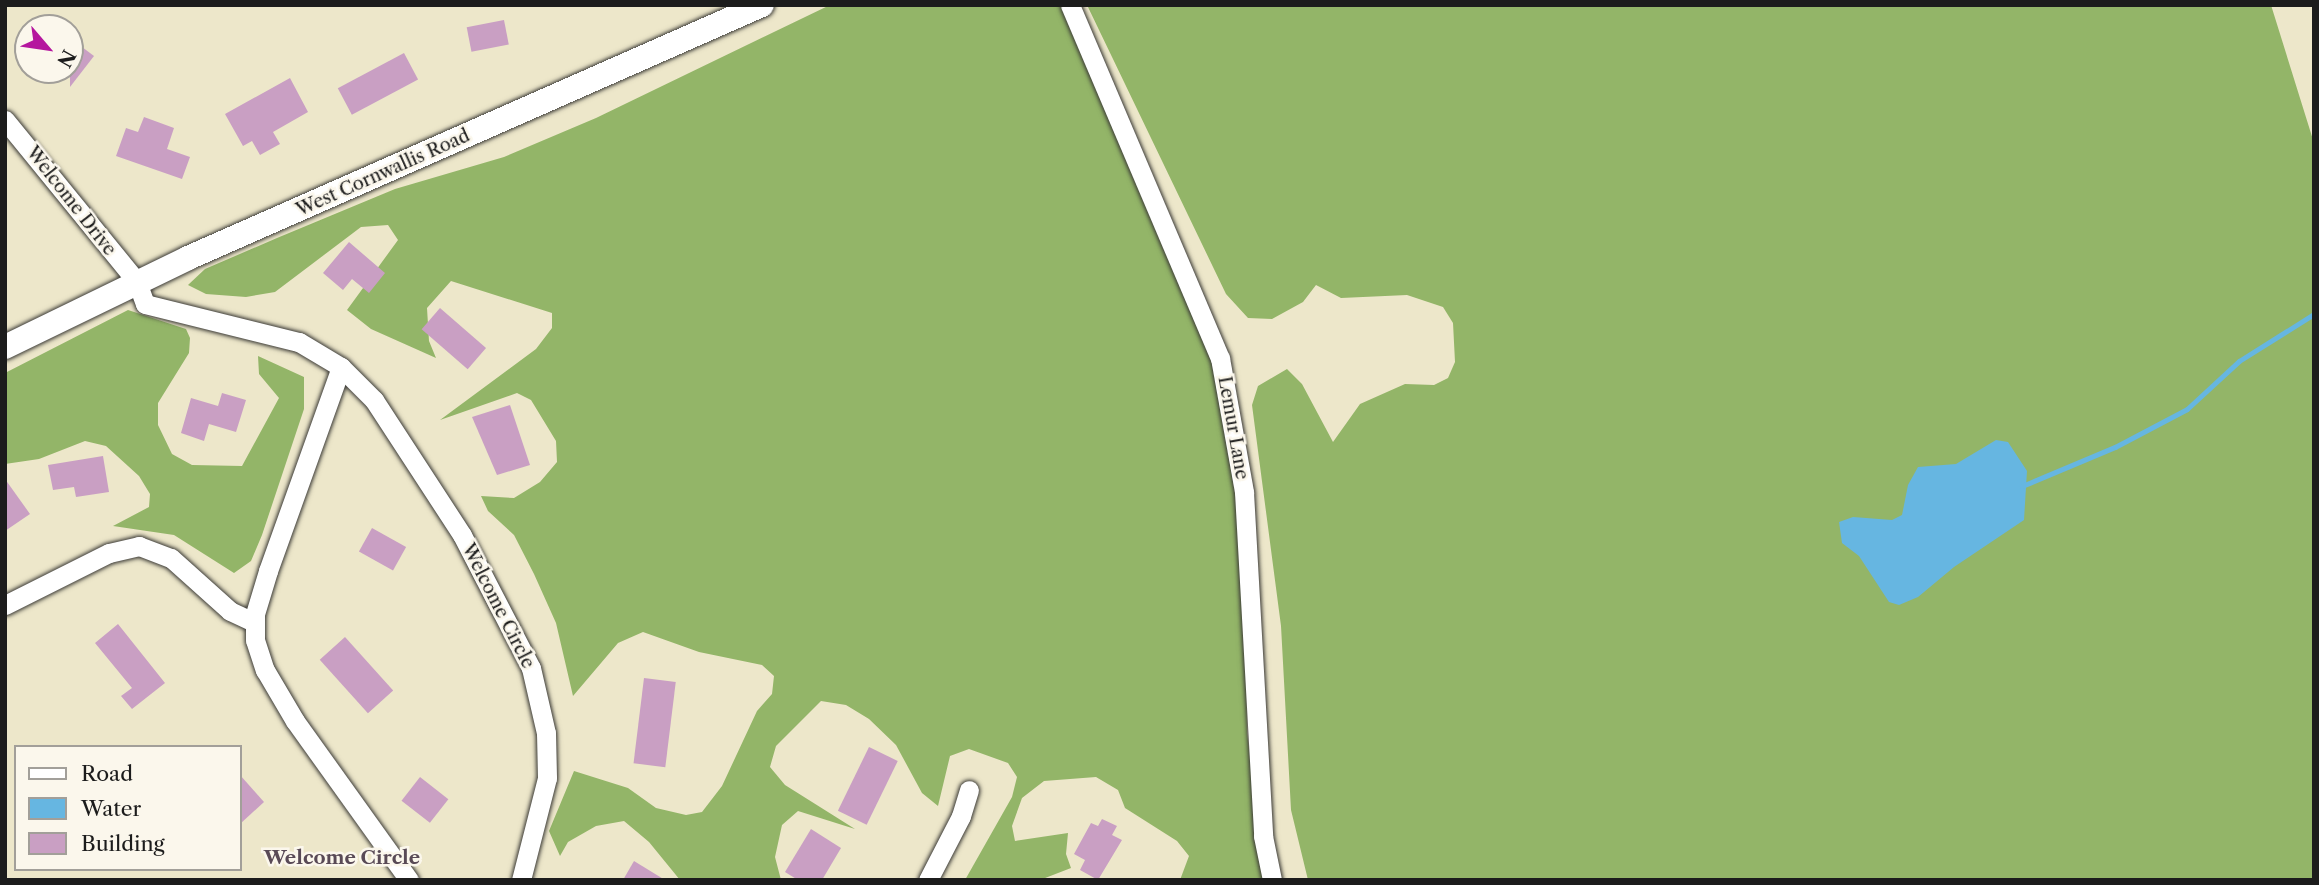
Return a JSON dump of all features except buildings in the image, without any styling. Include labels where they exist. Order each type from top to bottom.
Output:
[{"type":"street","name":"West Cornwallis Road","points":[[5,347],[137,282],[762,5]]},
{"type":"street","name":"Lemur Lane","points":[[1070,5],[1220,358],[1244,492],[1263,836],[1272,880]]},
{"type":"street","name":"Welcome Drive","points":[[5,120],[137,282]]},
{"type":"street","name":"Welcome Circle","points":[[137,282],[145,304],[299,342],[341,368],[374,400],[462,535],[531,668],[546,733],[547,765],[541,807],[520,880]]},
{"type":"street","points":[[341,368],[268,571],[254,622],[259,656],[289,711],[409,880]]},
{"type":"street","points":[[5,605],[109,553],[139,546],[171,558],[230,611],[254,622]]},
{"type":"street","points":[[928,880],[961,816],[969,790]]},
{"type":"green space","points":[[830,5],[1062,5],[1192,297],[1218,383],[1245,560],[1247,733],[1266,880],[1180,880],[1189,856],[1177,841],[1125,808],[1118,790],[1096,777],[1044,781],[1022,798],[1012,826],[1015,841],[1068,833],[1066,854],[1071,868],[1040,880],[965,880],[1012,797],[1017,777],[1008,763],[969,749],[950,756],[938,806],[922,793],[896,745],[869,719],[846,705],[821,701],[776,746],[770,767],[785,785],[855,829],[798,811],[782,825],[775,857],[781,880],[680,880],[649,842],[624,821],[596,826],[568,842],[560,856],[549,831],[574,771],[628,788],[656,808],[686,815],[702,812],[722,786],[757,711],[772,694],[774,676],[762,665],[699,652],[643,632],[618,643],[573,696],[556,623],[534,574],[514,535],[488,511],[481,496],[514,498],[540,482],[557,462],[556,441],[531,400],[517,393],[440,420],[536,349],[552,328],[552,313],[451,281],[427,308],[429,341],[436,358],[371,329],[347,310],[398,240],[388,225],[361,227],[275,292],[246,297],[206,294],[188,285],[205,269],[395,189],[504,157],[596,118]]},
{"type":"green space","points":[[1087,5],[2271,5],[2314,143],[2314,880],[1308,880],[1291,810],[1281,626],[1252,405],[1258,386],[1287,369],[1302,384],[1333,442],[1360,404],[1405,384],[1434,385],[1448,378],[1455,362],[1453,323],[1443,307],[1407,295],[1341,298],[1316,285],[1303,302],[1272,319],[1248,318],[1226,294]]},
{"type":"green space","points":[[128,310],[186,329],[190,338],[189,353],[158,403],[158,425],[172,454],[192,465],[242,466],[279,398],[259,374],[258,356],[304,377],[304,409],[262,535],[251,561],[234,573],[174,535],[113,526],[149,507],[150,494],[139,476],[106,446],[85,441],[39,459],[5,464],[5,373]]},
{"type":"water","points":[[1996,440],[2008,442],[2027,471],[2024,520],[1954,567],[1918,597],[1899,605],[1889,602],[1859,556],[1842,543],[1839,522],[1853,517],[1892,520],[1902,515],[1908,485],[1918,467],[1956,464]]},
{"type":"waterway","points":[[2022,486],[2115,447],[2187,409],[2239,361],[2314,314]]},
{"type":"district","name":"Welcome Circle","points":[[342,858]]}]
